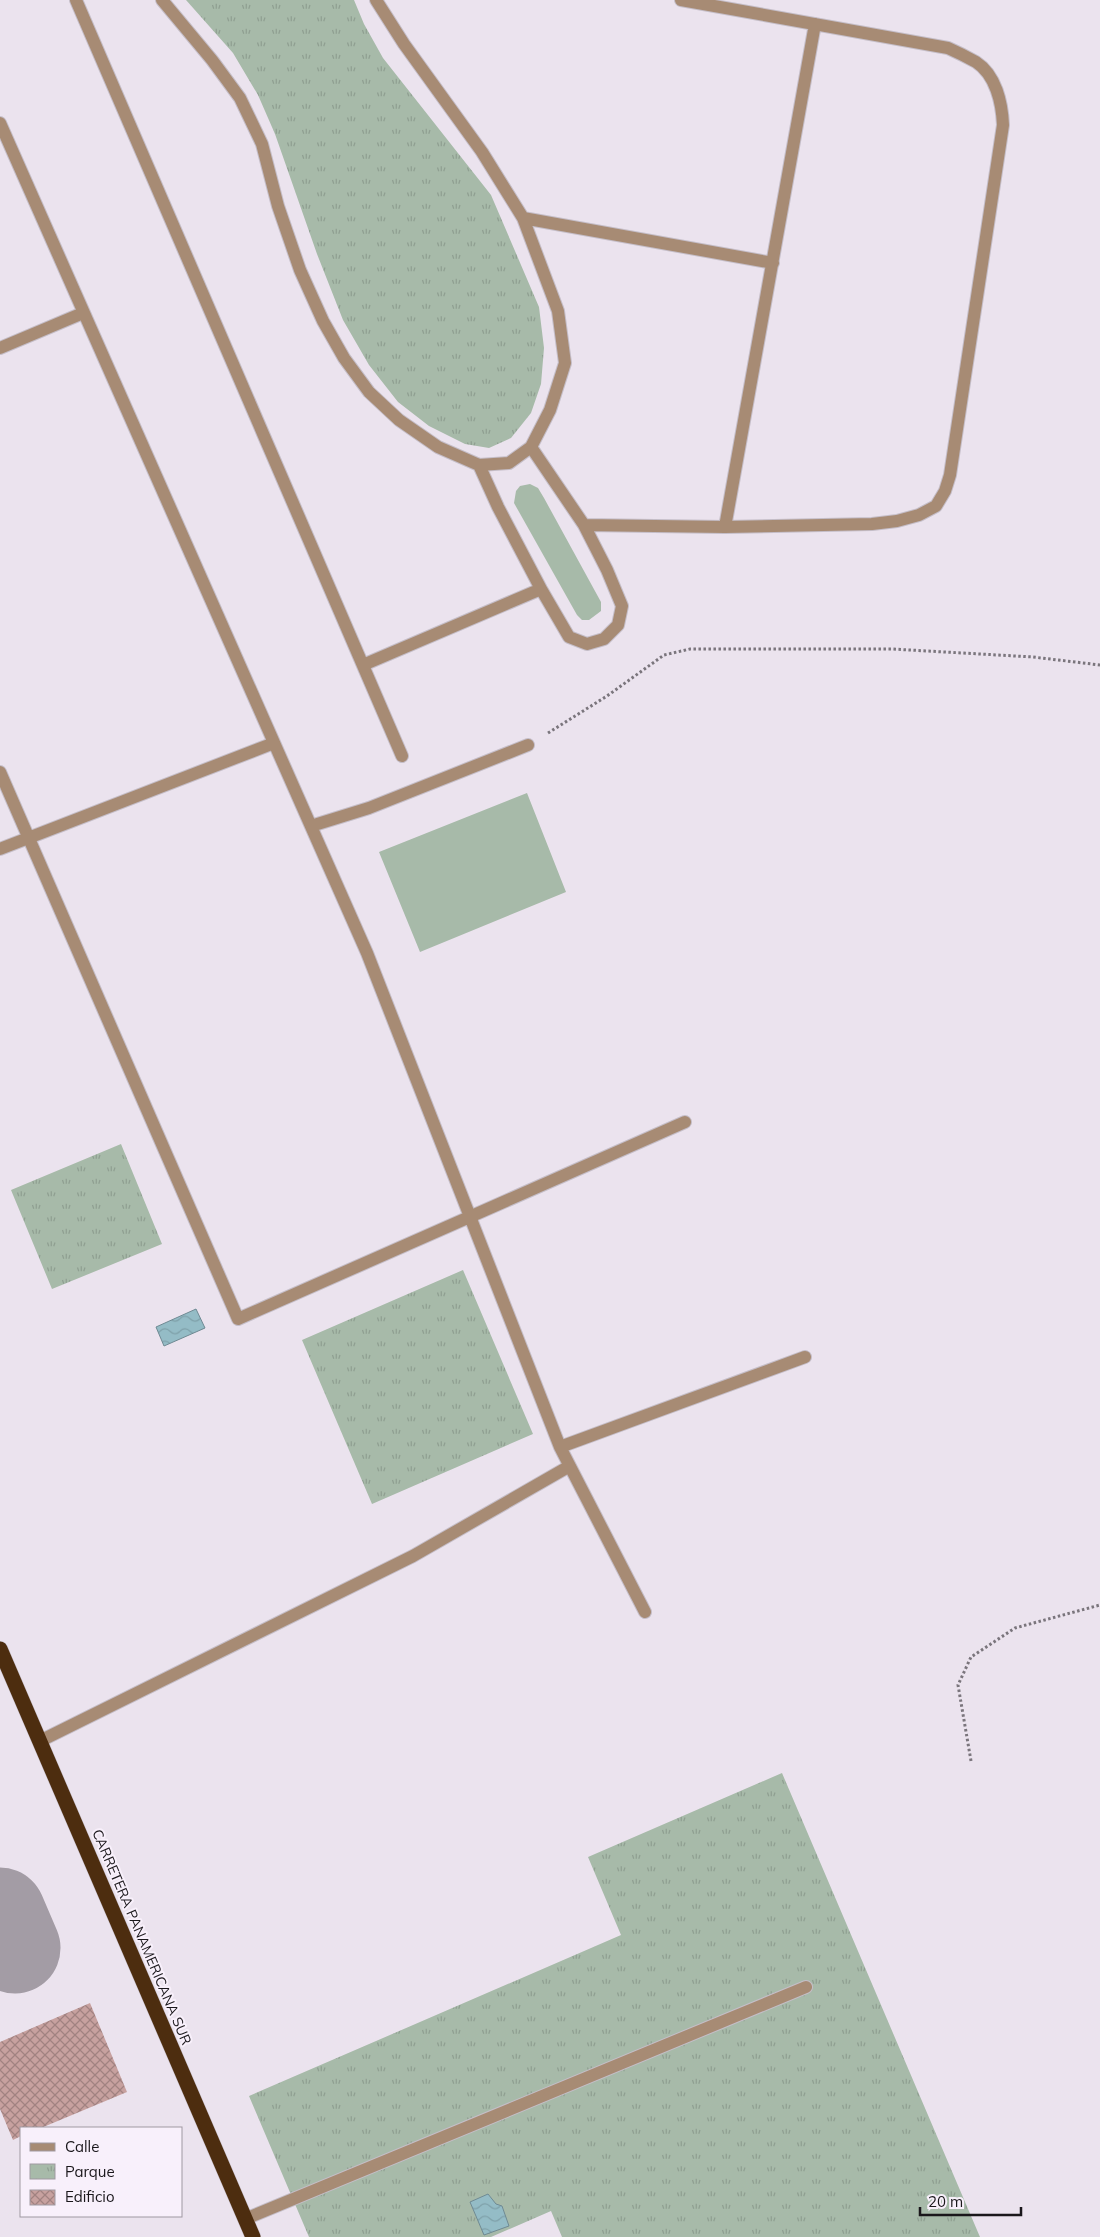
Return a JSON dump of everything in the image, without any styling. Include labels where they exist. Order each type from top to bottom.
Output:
[{"type":"highway","name":"CARRETERA PANAMERICANA SUR","points":[[0,1649],[253,2237]]},
{"type":"street","points":[[76,0],[402,756]]},
{"type":"street","points":[[162,0],[212,60],[240,98],[262,144],[278,206],[300,270],[323,321],[344,358],[369,392],[398,420],[438,447],[479,465],[509,463],[531,447],[550,410],[565,363],[558,310],[523,218],[482,152],[404,44],[376,0]]},
{"type":"street","points":[[584,525],[725,527],[897,522],[919,515],[936,506],[945,491],[950,475],[1003,125],[999,94],[989,76],[978,63],[948,48],[681,0]]},
{"type":"street","points":[[725,527],[815,24]]},
{"type":"street","points":[[0,123],[82,313],[367,954],[568,1467],[645,1612]]},
{"type":"street","points":[[523,218],[773,263]]},
{"type":"street","points":[[0,348],[82,313]]},
{"type":"street","points":[[479,465],[498,507],[541,589],[569,637],[587,644],[604,639],[618,625],[622,606],[607,570],[584,525],[531,447]]},
{"type":"street","points":[[363,664],[541,589]]},
{"type":"street","points":[[0,849],[274,743]]},
{"type":"street","points":[[311,826],[369,808],[528,745]]},
{"type":"street","points":[[0,772],[238,1319],[685,1122]]},
{"type":"street","points":[[560,1447],[805,1357]]},
{"type":"street","points":[[40,1742],[413,1556],[568,1467]]},
{"type":"street","points":[[245,2219],[806,1987]]},
{"type":"path","points":[[528,745],[607,696],[664,655],[690,649],[892,649],[1033,657],[1100,665]]},
{"type":"path","points":[[971,1761],[958,1685],[971,1657],[1015,1628],[1100,1605]]},
{"type":"green space","points":[[186,0],[354,0],[364,24],[383,58],[491,195],[539,307],[544,348],[541,384],[531,413],[511,438],[489,448],[465,444],[429,426],[398,402],[369,365],[343,320],[317,254],[275,134],[258,95],[233,53]]},
{"type":"green space","points":[[530,484],[538,488],[601,602],[601,611],[589,620],[582,620],[577,615],[514,503],[516,491],[520,486]]},
{"type":"green space","points":[[527,793],[566,892],[420,952],[379,852]]},
{"type":"green space","points":[[121,1144],[162,1244],[52,1289],[11,1190]]},
{"type":"green space","points":[[463,1270],[533,1434],[372,1504],[302,1340]]},
{"type":"green space","points":[[782,1773],[980,2237],[562,2237],[551,2211],[491,2237],[309,2237],[249,2096],[621,1935],[588,1857]]},
{"type":"water","points":[[196,1309],[205,1328],[164,1346],[156,1327]]},
{"type":"water","points":[[488,2194],[496,2204],[502,2206],[509,2226],[484,2235],[470,2202]]},
{"type":"building","points":[[90,2003],[127,2092],[43,2127],[20,2127],[20,2136],[13,2140],[0,2109],[0,2042]]},
{"type":"taxiway","points":[[0,1913],[15,1948]]}]
